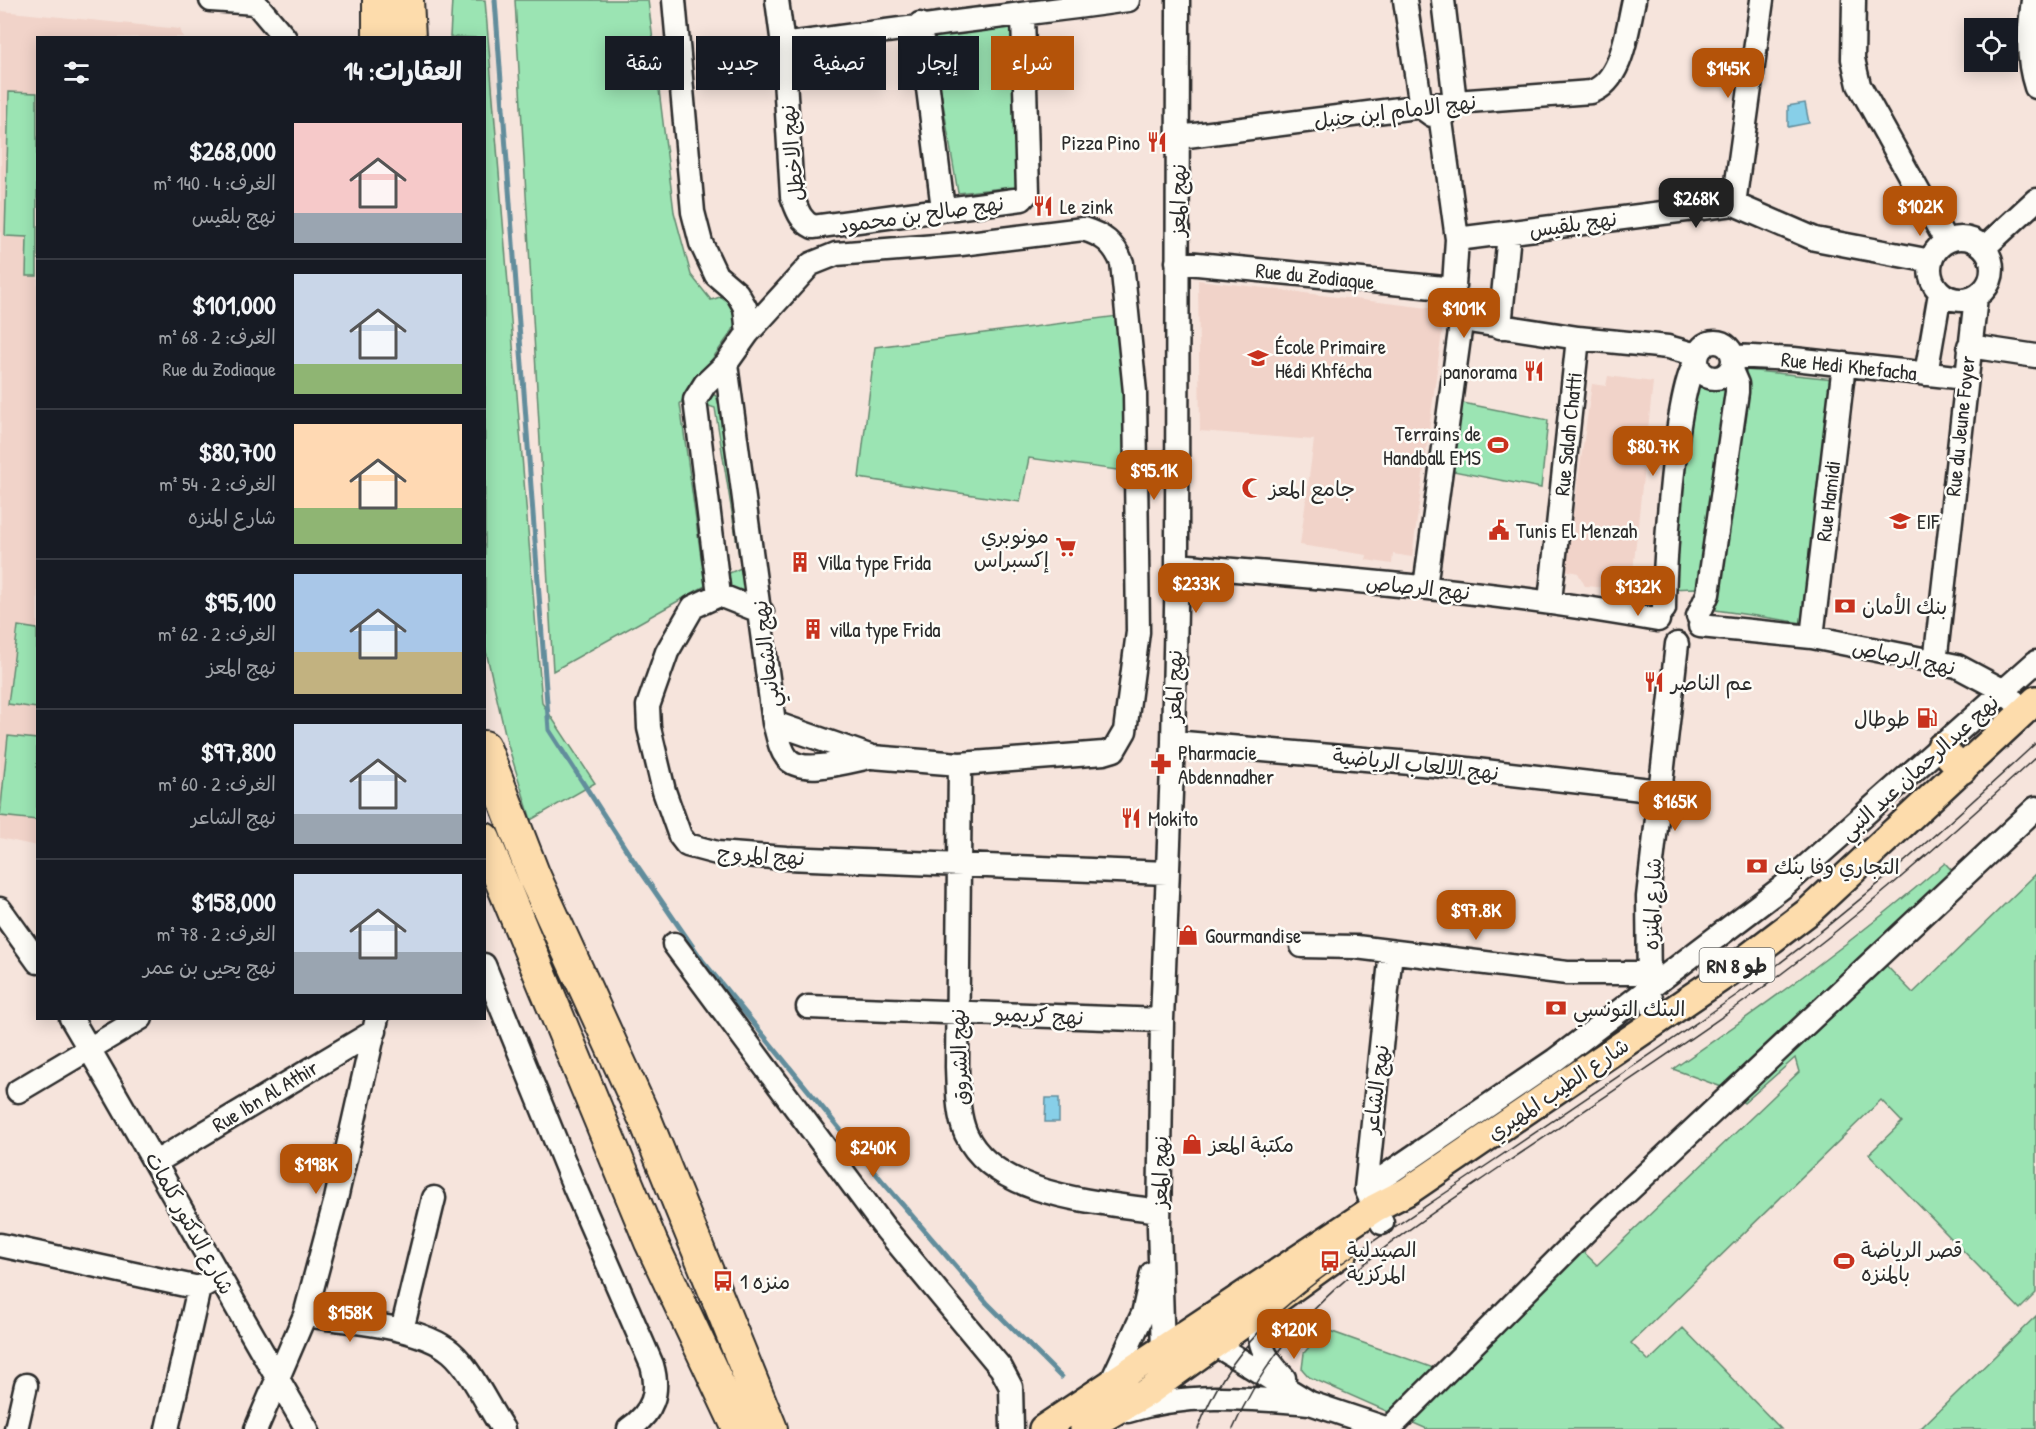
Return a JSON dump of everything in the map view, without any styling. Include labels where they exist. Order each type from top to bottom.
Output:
[{"type":"highway","points":[[379,0],[379,36]]},
{"type":"highway","points":[[407,0],[409,36]]},
{"type":"highway","points":[[415,36],[416,0]]},
{"type":"highway","points":[[486,752],[534,876],[645,1119],[771,1429]]},
{"type":"highway","points":[[486,778],[603,1098],[651,1242],[739,1429]]},
{"type":"highway","points":[[486,842],[603,1098],[762,1429]]},
{"type":"highway","points":[[486,873],[569,1090],[717,1429]]},
{"type":"main road","name":"شارع الطيب المهيري","points":[[1043,1429],[1163,1351],[1203,1337],[1374,1207],[1408,1191],[1656,1022],[1808,912],[2030,706]]},
{"type":"main road","points":[[1941,747],[1962,770]]},
{"type":"main road","points":[[1085,1429],[1149,1392],[1203,1337],[1261,1310],[1374,1207]]},
{"type":"street","points":[[211,0],[255,2],[283,36]]},
{"type":"street","points":[[674,0],[693,212],[701,243],[716,275],[737,293],[745,307],[748,333]]},
{"type":"street","name":"نهج الاخطل","points":[[777,0],[783,45],[792,196],[797,212],[806,224],[813,227]]},
{"type":"street","points":[[783,45],[920,24],[1023,15],[1128,0]]},
{"type":"street","name":"نهج المعز","points":[[1149,1392],[1163,1351],[1159,1219],[1162,1020],[1173,742],[1177,565],[1178,0]]},
{"type":"street","points":[[1405,0],[1421,107],[1441,122]]},
{"type":"street","points":[[1443,0],[1455,102],[1441,122],[1457,239],[1452,301],[1456,311],[1475,322],[1500,327],[1578,338],[1668,346],[1697,358],[1688,376],[1673,479],[1661,614],[1660,631],[1667,640],[1677,644],[1692,639],[1708,594],[1737,392],[1732,363]]},
{"type":"street","name":"نهج الامام ابن حنبل","points":[[1179,137],[1455,102],[1591,92],[1608,82],[1617,62],[1634,0]]},
{"type":"street","points":[[1762,0],[1734,204],[1815,239],[1930,261]]},
{"type":"street","points":[[1854,0],[1853,58],[1859,85],[1946,241]]},
{"type":"street","points":[[2033,0],[2027,41],[2029,66],[2036,87]]},
{"type":"street","name":"نهج صالح بن محمود","points":[[813,227],[1022,199],[1028,192],[1023,15]]},
{"type":"street","points":[[920,24],[943,209]]},
{"type":"street","points":[[1985,248],[2036,200]]},
{"type":"street","name":"نهج بلقيس","points":[[1457,239],[1734,204]]},
{"type":"street","points":[[762,612],[719,595],[695,400],[705,384],[726,364],[748,333],[811,264],[836,254],[961,244],[1083,229],[1100,234],[1116,248],[1122,263],[1135,392],[1138,515],[1176,516]]},
{"type":"street","points":[[1500,327],[1509,234]]},
{"type":"street","points":[[1960,237],[1974,239],[1985,248],[1992,260],[1993,275],[1987,288],[1976,297],[1957,300],[1940,293],[1931,278],[1930,261],[1939,246],[1946,241],[1960,237]]},
{"type":"street","name":"Rue du Zodiaque","points":[[1177,262],[1454,290]]},
{"type":"street","points":[[1926,374],[1940,293]]},
{"type":"street","name":"Rue du Jeune Foyer","points":[[1935,663],[1965,378],[1976,297]]},
{"type":"street","points":[[1425,587],[1462,316]]},
{"type":"street","name":"Rue Salah Chatti","points":[[1550,602],[1578,338]]},
{"type":"street","points":[[1969,346],[2036,356]]},
{"type":"street","name":"Rue Hedi Khefacha","points":[[1697,358],[1700,371],[1712,378],[1719,378],[1732,363],[1844,364],[1965,378]]},
{"type":"street","name":"نهج الشعانبي","points":[[726,364],[762,612],[774,723],[872,757],[960,764],[1104,753],[1114,750],[1125,731],[1138,632],[1138,515]]},
{"type":"street","name":"Rue Hamidi","points":[[1812,637],[1844,364]]},
{"type":"street","points":[[1137,479],[1176,483]]},
{"type":"street","name":"نهج الرصاص","points":[[1177,565],[1425,587],[1661,614],[1670,604],[1683,603],[1690,605],[1699,621],[1812,637],[1957,666],[2030,706]]},
{"type":"street","name":"نهج المروج","points":[[719,595],[693,607],[667,652],[648,706],[650,736],[664,791],[680,836],[687,845],[717,853],[786,858],[1167,873]]},
{"type":"street","name":"شارع المنزه","points":[[1656,1022],[1650,981],[1648,897],[1677,644]]},
{"type":"street","name":"نهج عبدالرحمان عبد النبي","points":[[1374,1207],[1650,981],[1784,886],[2036,662]]},
{"type":"street","points":[[774,723],[780,746],[788,759],[797,766],[815,767],[872,757]]},
{"type":"street","name":"نهج الالعاب الرياضية","points":[[1173,742],[1433,765],[1659,791]]},
{"type":"street","name":"نهج الشروق","points":[[960,764],[958,1089],[963,1124],[970,1142],[994,1167],[1030,1186],[1159,1219]]},
{"type":"street","points":[[1203,1337],[1317,1405],[1388,1429],[1593,1224],[2036,808]]},
{"type":"street","points":[[0,909],[36,959]]},
{"type":"street","points":[[674,944],[884,1227],[1001,1368],[1011,1387],[1012,1429]]},
{"type":"street","points":[[1302,946],[1356,947],[1650,981]]},
{"type":"street","name":"نهج الشاعر","points":[[1374,1207],[1391,952]]},
{"type":"street","points":[[486,970],[574,1186],[652,1365],[656,1387],[655,1399],[641,1419],[629,1429]]},
{"type":"street","name":"نهج كريميو","points":[[808,1007],[1162,1020]]},
{"type":"street","name":"شارع الدكتور كلمات","points":[[73,1020],[307,1429]]},
{"type":"street","points":[[18,1091],[138,1020]]},
{"type":"street","points":[[256,1429],[305,1315],[336,1199],[376,1025]]},
{"type":"street","name":"Rue Ibn Al Athir","points":[[156,1162],[376,1025]]},
{"type":"street","points":[[402,1330],[434,1198]]},
{"type":"street","name":"نهج المعز","points":[[1110,1385],[1143,1314],[1159,1219]]},
{"type":"street","points":[[0,1245],[199,1288],[219,1277]]},
{"type":"street","points":[[167,1429],[199,1288]]},
{"type":"street","points":[[1261,1310],[1257,1332],[1269,1364],[1293,1387],[1317,1405]]},
{"type":"street","points":[[305,1315],[402,1330],[452,1353],[503,1429]]},
{"type":"street","points":[[16,1429],[26,1385]]},
{"type":"street","points":[[1085,1429],[1114,1415],[1176,1398],[1248,1398],[1317,1405]]},
{"type":"shaded area","points":[[1,11],[180,29],[183,36],[36,36],[36,846],[0,838]]},
{"type":"shaded area","points":[[1198,280],[1445,310],[1412,557],[1393,554],[1392,564],[1366,560],[1367,555],[1300,545],[1314,440],[1200,431]]},
{"type":"shaded area","points":[[1608,376],[1653,382],[1631,590],[1585,586],[1578,573],[1565,570],[1592,384],[1606,386]]},
{"type":"green space","points":[[452,0],[485,0],[542,703],[595,783],[531,820],[507,742],[486,651],[486,36],[450,36]]},
{"type":"green space","points":[[515,0],[648,0],[652,36],[605,36],[605,90],[659,90],[674,212],[691,275],[711,300],[723,296],[728,299],[734,306],[736,315],[733,330],[680,404],[705,586],[553,671]]},
{"type":"green space","points":[[1015,21],[1016,36],[991,36],[991,90],[1018,90],[1021,186],[958,193],[941,90],[979,90],[979,36],[932,36],[931,32]]},
{"type":"green space","points":[[9,92],[36,93],[36,276],[26,276],[27,237],[5,236]]},
{"type":"green space","points":[[1118,316],[1127,388],[1124,471],[1029,458],[1020,502],[859,478],[875,347]]},
{"type":"green space","points":[[1746,370],[1834,379],[1803,623],[1716,610]]},
{"type":"green space","points":[[1696,371],[1712,381],[1731,378],[1705,596],[1695,588],[1667,589]]},
{"type":"green space","points":[[711,393],[716,396],[721,410],[746,593],[737,596],[729,591],[725,575],[741,568],[715,408],[700,403]]},
{"type":"green space","name":"Terrains de Handball EMS","points":[[1458,402],[1548,420],[1541,488],[1448,470]]},
{"type":"green space","points":[[18,626],[36,629],[36,708],[8,704]]},
{"type":"green space","points":[[8,736],[36,739],[36,820],[0,816]]},
{"type":"green space","points":[[1945,863],[1954,873],[1873,952],[1913,993],[2036,874],[2036,1293],[2020,1309],[1869,1154],[1902,1122],[1881,1100],[1631,1343],[1649,1361],[1683,1328],[1781,1429],[1427,1429],[1309,1377],[1302,1369],[1304,1353],[1324,1329],[1439,1370],[1570,1239],[1597,1265],[1799,1072],[1795,1058],[1744,1103],[1727,1089],[1673,1069],[1812,970]]},
{"type":"green space","points":[[2036,1316],[2036,1429],[1920,1429]]},
{"type":"water","points":[[1805,103],[1809,123],[1788,127],[1788,106]]},
{"type":"water","points":[[1046,1098],[1059,1098],[1059,1122],[1045,1122]]},
{"type":"waterway","points":[[495,0],[549,730],[629,854],[702,960],[883,1182],[987,1303],[1061,1377]]},
{"type":"tram line","points":[[1198,1429],[1225,1374],[1242,1351],[1261,1330],[1303,1292],[1368,1245],[1643,1060],[1777,965],[1854,905],[2036,743]]},
{"type":"tram line","points":[[1233,1429],[1256,1384],[1283,1345],[1349,1276],[1425,1218],[1681,1045],[1778,976],[1891,886],[2036,757]]},
{"type":"place","name":"Pizza Pino","points":[[1157,142]]},
{"type":"place","name":"Le zink","points":[[1043,206]]},
{"type":"place","name":"École Primaire Hédi Khfécha","points":[[1258,358]]},
{"type":"place","name":"panorama","points":[[1534,371]]},
{"type":"place","name":"Terrains de Handball EMS","points":[[1498,445]]},
{"type":"place","name":"جامع المعز","points":[[1252,488]]},
{"type":"place","name":"EIF","points":[[1900,521]]},
{"type":"place","name":"Tunis El Menzah","points":[[1499,530]]},
{"type":"place","name":"مونوبري إكسبراس","points":[[1066,547]]},
{"type":"place","name":"Villa type Frida","points":[[800,562]]},
{"type":"place","name":"بنك الأمان","points":[[1845,606]]},
{"type":"place","name":"villa type Frida","points":[[813,629]]},
{"type":"place","name":"عم الناصر","points":[[1654,682]]},
{"type":"place","name":"طوطال","points":[[1927,718]]},
{"type":"place","name":"Pharmacie Abdennadher","points":[[1161,764]]},
{"type":"place","name":"Mokito","points":[[1131,818]]},
{"type":"place","name":"التجاري وفا بنك","points":[[1757,866]]},
{"type":"place","name":"Gourmandise","points":[[1188,935]]},
{"type":"place","name":"البنك التونسي","points":[[1556,1008]]},
{"type":"place","name":"مكتبة المعز","points":[[1192,1144]]},
{"type":"place","name":"الصيدلية المركزية","points":[[1330,1261]]},
{"type":"place","name":"قصر الرياضة بالمنزه","points":[[1844,1261]]},
{"type":"place","name":"منزه 1","points":[[723,1281]]}]
